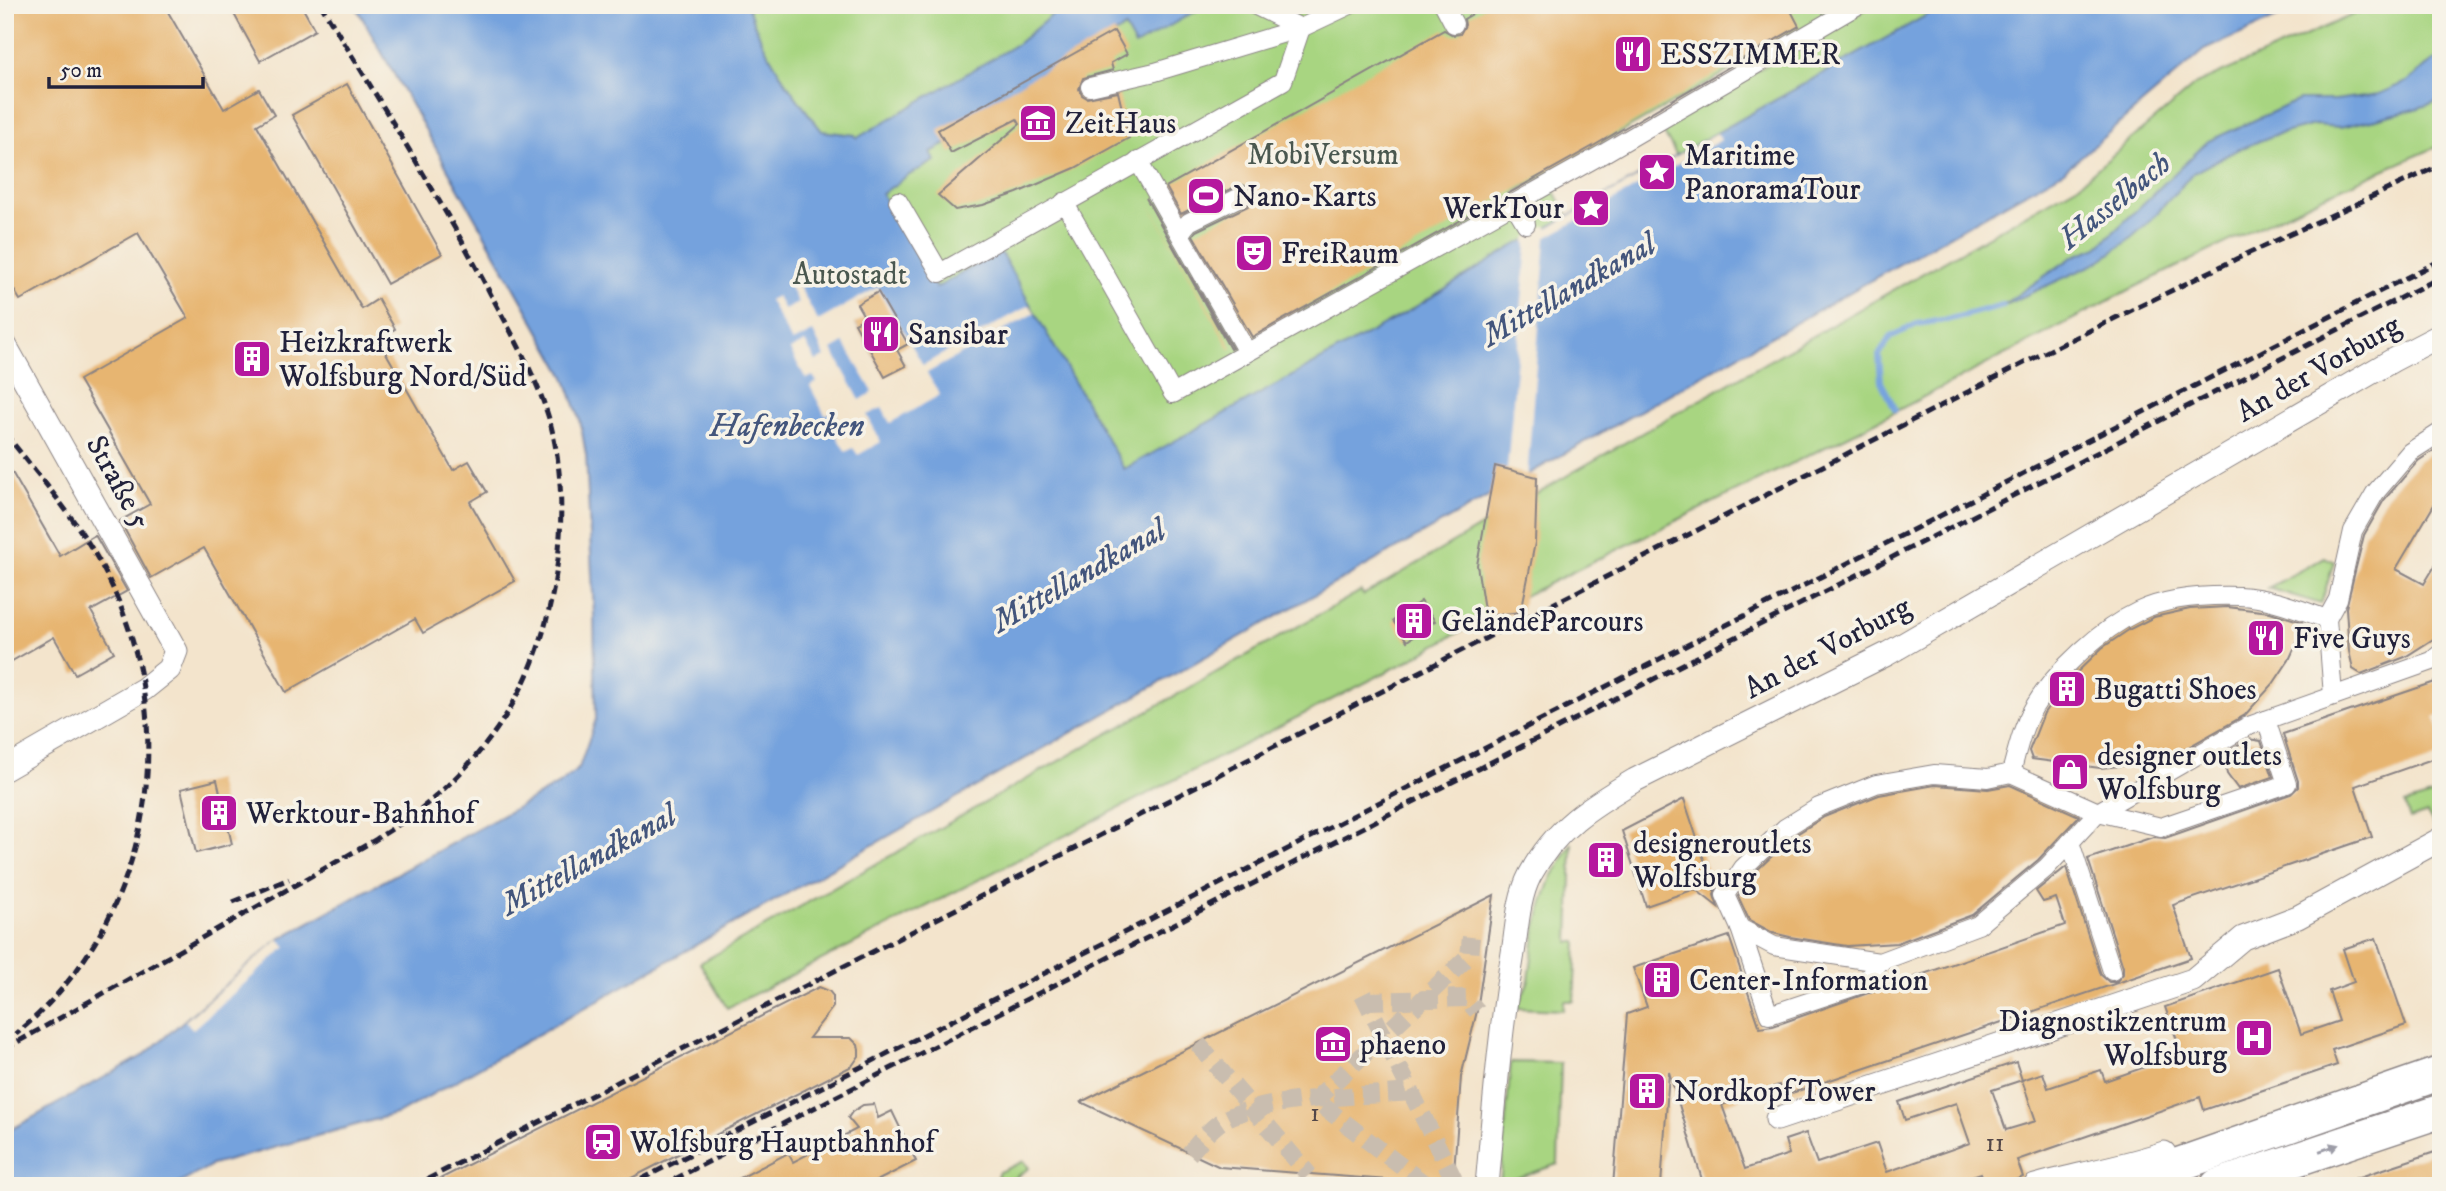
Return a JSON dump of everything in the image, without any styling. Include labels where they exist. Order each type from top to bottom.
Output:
[{"type":"main road","points":[[2117,1186],[2441,1073]]},
{"type":"main road","points":[[2217,1186],[2441,1111]]},
{"type":"street","points":[[1254,5],[1301,28]]},
{"type":"street","points":[[1090,87],[1155,72],[1301,28],[1350,5]]},
{"type":"street","points":[[1444,5],[1454,24]]},
{"type":"street","points":[[1064,202],[1173,394],[1514,204],[1541,183],[1857,5]]},
{"type":"street","points":[[898,201],[940,273],[1283,81],[1301,28]]},
{"type":"street","points":[[1139,161],[1247,352]]},
{"type":"street","points":[[1180,233],[1189,222],[1242,197]]},
{"type":"street","points":[[1514,204],[1526,224]]},
{"type":"street","name":"An der Vorburg","points":[[1487,1186],[1501,1021],[1520,908],[1529,877],[1567,825],[1595,803],[1635,780],[1887,654],[2382,366],[2441,335]]},
{"type":"street","name":"Straße 5","points":[[5,345],[176,651],[169,669],[144,689],[5,769]]},
{"type":"street","points":[[2333,696],[2327,619],[2338,599],[2353,531],[2375,493],[2410,452],[2441,432]]},
{"type":"street","points":[[2011,772],[2021,722],[2065,668],[2103,628],[2140,610],[2179,599],[2240,591],[2327,619]]},
{"type":"street","points":[[1740,928],[1774,946],[1879,962],[1979,925],[2046,868],[2098,811],[2246,727],[2438,658]]},
{"type":"street","points":[[1879,962],[1865,983],[1769,1015],[1740,928],[1725,895],[1743,867],[1815,804],[1876,784],[1933,770],[1988,778],[2011,772],[2098,811],[2161,827],[2287,784],[2266,720]]},
{"type":"street","points":[[1777,1119],[2193,980],[2243,938],[2298,917],[2441,839]]},
{"type":"street","points":[[2070,842],[2112,971]]},
{"type":"street","points":[[2035,1186],[2080,1173],[2136,1162],[2207,1138],[2311,1120]]},
{"type":"street","points":[[2232,1186],[2264,1170]]},
{"type":"green space","name":"Autostadt","points":[[382,5],[1845,5],[1516,192],[1514,206],[1552,186],[1569,217],[1509,249],[1409,311],[1124,470],[618,412]]},
{"type":"green space","points":[[1874,5],[1945,5],[1677,156],[1659,125]]},
{"type":"green space","points":[[2375,5],[2441,5],[2441,145],[2323,196],[2131,289],[1856,432],[1530,593],[1400,665],[727,1008],[700,963],[1361,591],[1363,595],[1374,589],[1575,471],[2078,185],[2196,84]]},
{"type":"green space","points":[[2325,557],[2334,562],[2321,604],[2268,588]]},
{"type":"green space","points":[[2441,793],[2441,824],[2435,827],[2427,813],[2410,819],[2405,804]]},
{"type":"green space","points":[[1572,843],[1569,942],[1577,942],[1574,1001],[1564,1001],[1563,1010],[1517,1008],[1529,980],[1535,934],[1543,902],[1552,877]]},
{"type":"green space","points":[[1511,1062],[1561,1063],[1558,1164],[1500,1184]]},
{"type":"green space","points":[[1024,1161],[1029,1168],[1003,1186],[997,1176],[999,1172]]},
{"type":"water","points":[[355,5],[747,5],[761,39],[779,71],[822,131],[855,135],[857,138],[1017,44],[1064,5],[1206,5],[1135,46],[1125,28],[948,128],[954,140],[931,152],[935,161],[882,194],[936,288],[1000,251],[1124,469],[1409,311],[1509,249],[1945,5],[2305,5],[2205,50],[2064,171],[399,1113],[212,1165],[175,1186],[5,1186],[5,1133],[144,1055],[279,939],[561,783],[579,768],[596,719],[586,455],[580,420],[565,377]]},
{"type":"water","points":[[2441,55],[2441,100],[2416,109],[2340,127],[2314,125],[2272,136],[2235,151],[2193,173],[2150,221],[2097,263],[1998,308],[2074,256],[2098,247],[2208,141],[2299,100],[2335,100],[2379,94],[2406,82]]},
{"type":"pier","points":[[1717,133],[1721,140],[1546,238],[1527,478],[1505,491],[1527,245],[1525,241],[1528,235],[1547,225],[1547,229]]},
{"type":"pier","points":[[795,279],[818,321],[878,287],[923,365],[1030,305],[1035,313],[927,373],[940,395],[890,423],[882,408],[867,415],[881,442],[858,455],[853,448],[846,452],[829,424],[838,419],[834,411],[825,415],[810,386],[817,382],[813,376],[806,379],[790,350],[805,342],[816,361],[825,357],[813,332],[792,342],[769,300],[777,296],[784,310],[798,303],[788,283]],"holes":[[[878,292],[897,350],[906,365],[885,377],[855,324],[865,318],[858,303]],[[844,343],[873,392],[860,400],[832,350]]]},
{"type":"pier","points":[[279,939],[286,947],[193,1029],[185,1021]]},
{"type":"building","name":"Heizkraftwerk Wolfsburg Nord/Süd","points":[[9,5],[164,5],[224,109],[259,89],[274,115],[257,125],[362,309],[378,299],[395,329],[378,339],[453,470],[469,461],[487,492],[470,502],[515,581],[423,633],[415,619],[286,692],[204,548],[151,578],[120,521],[150,504],[79,380],[188,318],[138,233],[20,300],[5,275],[5,16],[13,11]]},
{"type":"building","points":[[229,5],[301,5],[315,30],[260,61]]},
{"type":"building","points":[[1488,5],[1788,5],[1799,26],[1595,145],[1252,337],[1193,235],[1196,231],[1248,206],[1253,197],[1252,190],[1243,185],[1237,186],[1181,214],[1166,187],[1444,30],[1453,35],[1460,34],[1465,25],[1464,19]]},
{"type":"building","name":"ZeitHaus","points":[[1114,31],[1127,54],[1111,63],[1113,70],[1083,78],[1079,89],[1087,98],[1118,92],[1129,138],[1075,168],[983,205],[955,210],[938,195],[1020,124],[1017,119],[951,153],[938,130]]},
{"type":"building","points":[[347,84],[442,254],[387,284],[292,115]]},
{"type":"building","points":[[1146,198],[1232,348],[1230,349]]},
{"type":"building","name":"Sansibar","points":[[878,292],[908,344],[897,350],[906,366],[885,377],[855,323],[865,318],[857,304]]},
{"type":"building","points":[[2441,446],[2441,493],[2396,569],[2424,584],[2441,556],[2441,634],[2405,657],[2361,674],[2353,669],[2346,608],[2364,535],[2384,500],[2418,461]]},
{"type":"building","points":[[5,460],[60,556],[95,535],[127,591],[91,611],[114,652],[75,674],[54,637],[5,665]]},
{"type":"building","points":[[1495,466],[1537,477],[1535,543],[1521,612],[1485,616],[1477,565]]},
{"type":"building","name":"GeländeParcours","points":[[1421,601],[1435,621],[1407,641],[1393,621]]},
{"type":"building","points":[[2227,607],[2270,612],[2302,622],[2304,627],[2289,660],[2273,684],[2245,715],[2174,755],[2149,763],[2100,768],[2032,759],[2029,751],[2044,713],[2063,686],[2102,648],[2154,617],[2190,609]]},
{"type":"building","points":[[2441,680],[2441,714],[2434,717],[2441,736],[2441,756],[2355,786],[2372,837],[2173,905],[2191,958],[1783,1096],[1779,1085],[1722,1105],[1745,1169],[1789,1154],[1785,1140],[1806,1133],[1817,1163],[1877,1143],[1887,1172],[1970,1143],[1956,1103],[1905,1120],[1899,1102],[2016,1062],[2022,1080],[2043,1073],[2048,1088],[2101,1070],[2105,1081],[2182,1054],[2165,1007],[2278,968],[2301,1034],[2339,1021],[2329,991],[2354,982],[2343,949],[2376,938],[2406,1025],[2332,1050],[2337,1065],[2204,1110],[2200,1097],[2017,1160],[2023,1177],[2000,1186],[1986,1186],[1981,1173],[1942,1186],[1704,1186],[1669,1072],[1661,1186],[1613,1186],[1627,1014],[1647,1007],[1633,968],[1729,936],[1760,1028],[1773,1026],[2065,925],[2056,898],[2043,902],[2036,891],[2066,867],[2101,975],[2109,982],[2116,982],[2123,974],[2123,967],[2088,859],[2153,837],[2165,838],[2291,794],[2298,787],[2298,781],[2283,734]],"holes":[[[2022,1080],[2036,1121],[2006,1130],[1992,1090]]]},
{"type":"building","points":[[2248,739],[2261,741],[2273,777],[2238,789],[2227,774],[2225,764],[2228,751]]},
{"type":"building","points":[[217,780],[232,844],[196,853],[181,789]]},
{"type":"building","points":[[1935,785],[1988,789],[2010,785],[2079,816],[2038,860],[1972,915],[1897,943],[1847,946],[1773,933],[1749,920],[1738,896],[1752,875],[1792,837],[1824,817],[1879,795]]},
{"type":"building","points":[[1684,799],[1714,890],[1717,887],[1714,895],[1718,907],[1695,889],[1646,906],[1622,831]]},
{"type":"building","name":"phaeno","points":[[1494,895],[1477,1011],[1461,1077],[1453,1185],[1220,1167],[1081,1102]]},
{"type":"building","points":[[819,987],[833,996],[833,1007],[809,1038],[851,1038],[859,1050],[859,1056],[852,1066],[616,1186],[426,1186]]},
{"type":"building","name":"Wolfsburg Hauptbahnhof","points":[[874,1104],[878,1118],[892,1111],[916,1161],[867,1186],[725,1186],[788,1153],[793,1162],[857,1129],[848,1118],[852,1112],[863,1105]]},
{"type":"building","points":[[2441,1150],[2441,1183],[2434,1186],[2343,1186],[2342,1183]]},
{"type":"waterway","name":"Hasselbach","points":[[1895,409],[1881,382],[1879,355],[1890,337],[1917,324],[1950,319],[2003,305]]},
{"type":"tunnel","points":[[1423,1183],[1315,1100],[1469,956],[1471,937]]},
{"type":"tunnel","points":[[1363,994],[1457,1186]]},
{"type":"tunnel","points":[[1367,1001],[1466,998],[1477,1011]]},
{"type":"tunnel","points":[[1198,1044],[1309,1175]]},
{"type":"tunnel","points":[[1189,1154],[1219,1123],[1235,1114],[1311,1099],[1411,1092]]},
{"type":"railway","points":[[5,1049],[375,840],[417,812],[477,755],[498,727],[531,666],[543,633],[552,597],[561,525],[557,456],[545,405],[515,340],[450,220],[321,5]]},
{"type":"railway","points":[[414,1186],[2042,354],[2236,259],[2441,165]]},
{"type":"railway","points":[[628,1186],[2441,260]]},
{"type":"railway","points":[[661,1186],[2441,277]]},
{"type":"railway","points":[[5,433],[74,522],[109,580],[132,639],[145,701],[148,763],[140,824],[124,883],[97,939],[61,990],[16,1034]]},
{"type":"railway","points":[[233,902],[289,879]]},
{"type":"place","name":"ESSZIMMER","points":[[1633,54]]},
{"type":"place","name":"ZeitHaus","points":[[1038,123]]},
{"type":"place","name":"Maritime PanoramaTour","points":[[1657,172]]},
{"type":"place","name":"Nano-Karts","points":[[1206,196]]},
{"type":"place","name":"WerkTour","points":[[1591,208]]},
{"type":"place","name":"FreiRaum","points":[[1254,253]]},
{"type":"place","name":"Sansibar","points":[[881,334]]},
{"type":"place","name":"Heizkraftwerk Wolfsburg Nord/Süd","points":[[252,359]]},
{"type":"place","name":"GeländeParcours","points":[[1414,621]]},
{"type":"place","name":"Five Guys","points":[[2266,638]]},
{"type":"place","name":"Bugatti Shoes","points":[[2067,689]]},
{"type":"place","name":"designer outlets Wolfsburg","points":[[2070,772]]},
{"type":"place","name":"Werktour-Bahnhof","points":[[219,813]]},
{"type":"place","name":"designeroutlets Wolfsburg","points":[[1606,860]]},
{"type":"place","name":"Center-Information","points":[[1662,980]]},
{"type":"place","name":"Diagnostikzentrum Wolfsburg","points":[[2254,1038]]},
{"type":"place","name":"phaeno","points":[[1333,1044]]},
{"type":"place","name":"Nordkopf Tower","points":[[1647,1091]]},
{"type":"place","name":"Wolfsburg Hauptbahnhof","points":[[603,1142]]},
{"type":"park label","name":"MobiVersum","points":[[1323,154]]},
{"type":"water label","name":"Mittellandkanal","points":[[1568,289]]},
{"type":"water label","name":"Hafenbecken","points":[[787,425]]},
{"type":"water label","name":"Mittellandkanal","points":[[1078,575]]},
{"type":"water label","name":"Mittellandkanal","points":[[588,859]]}]
